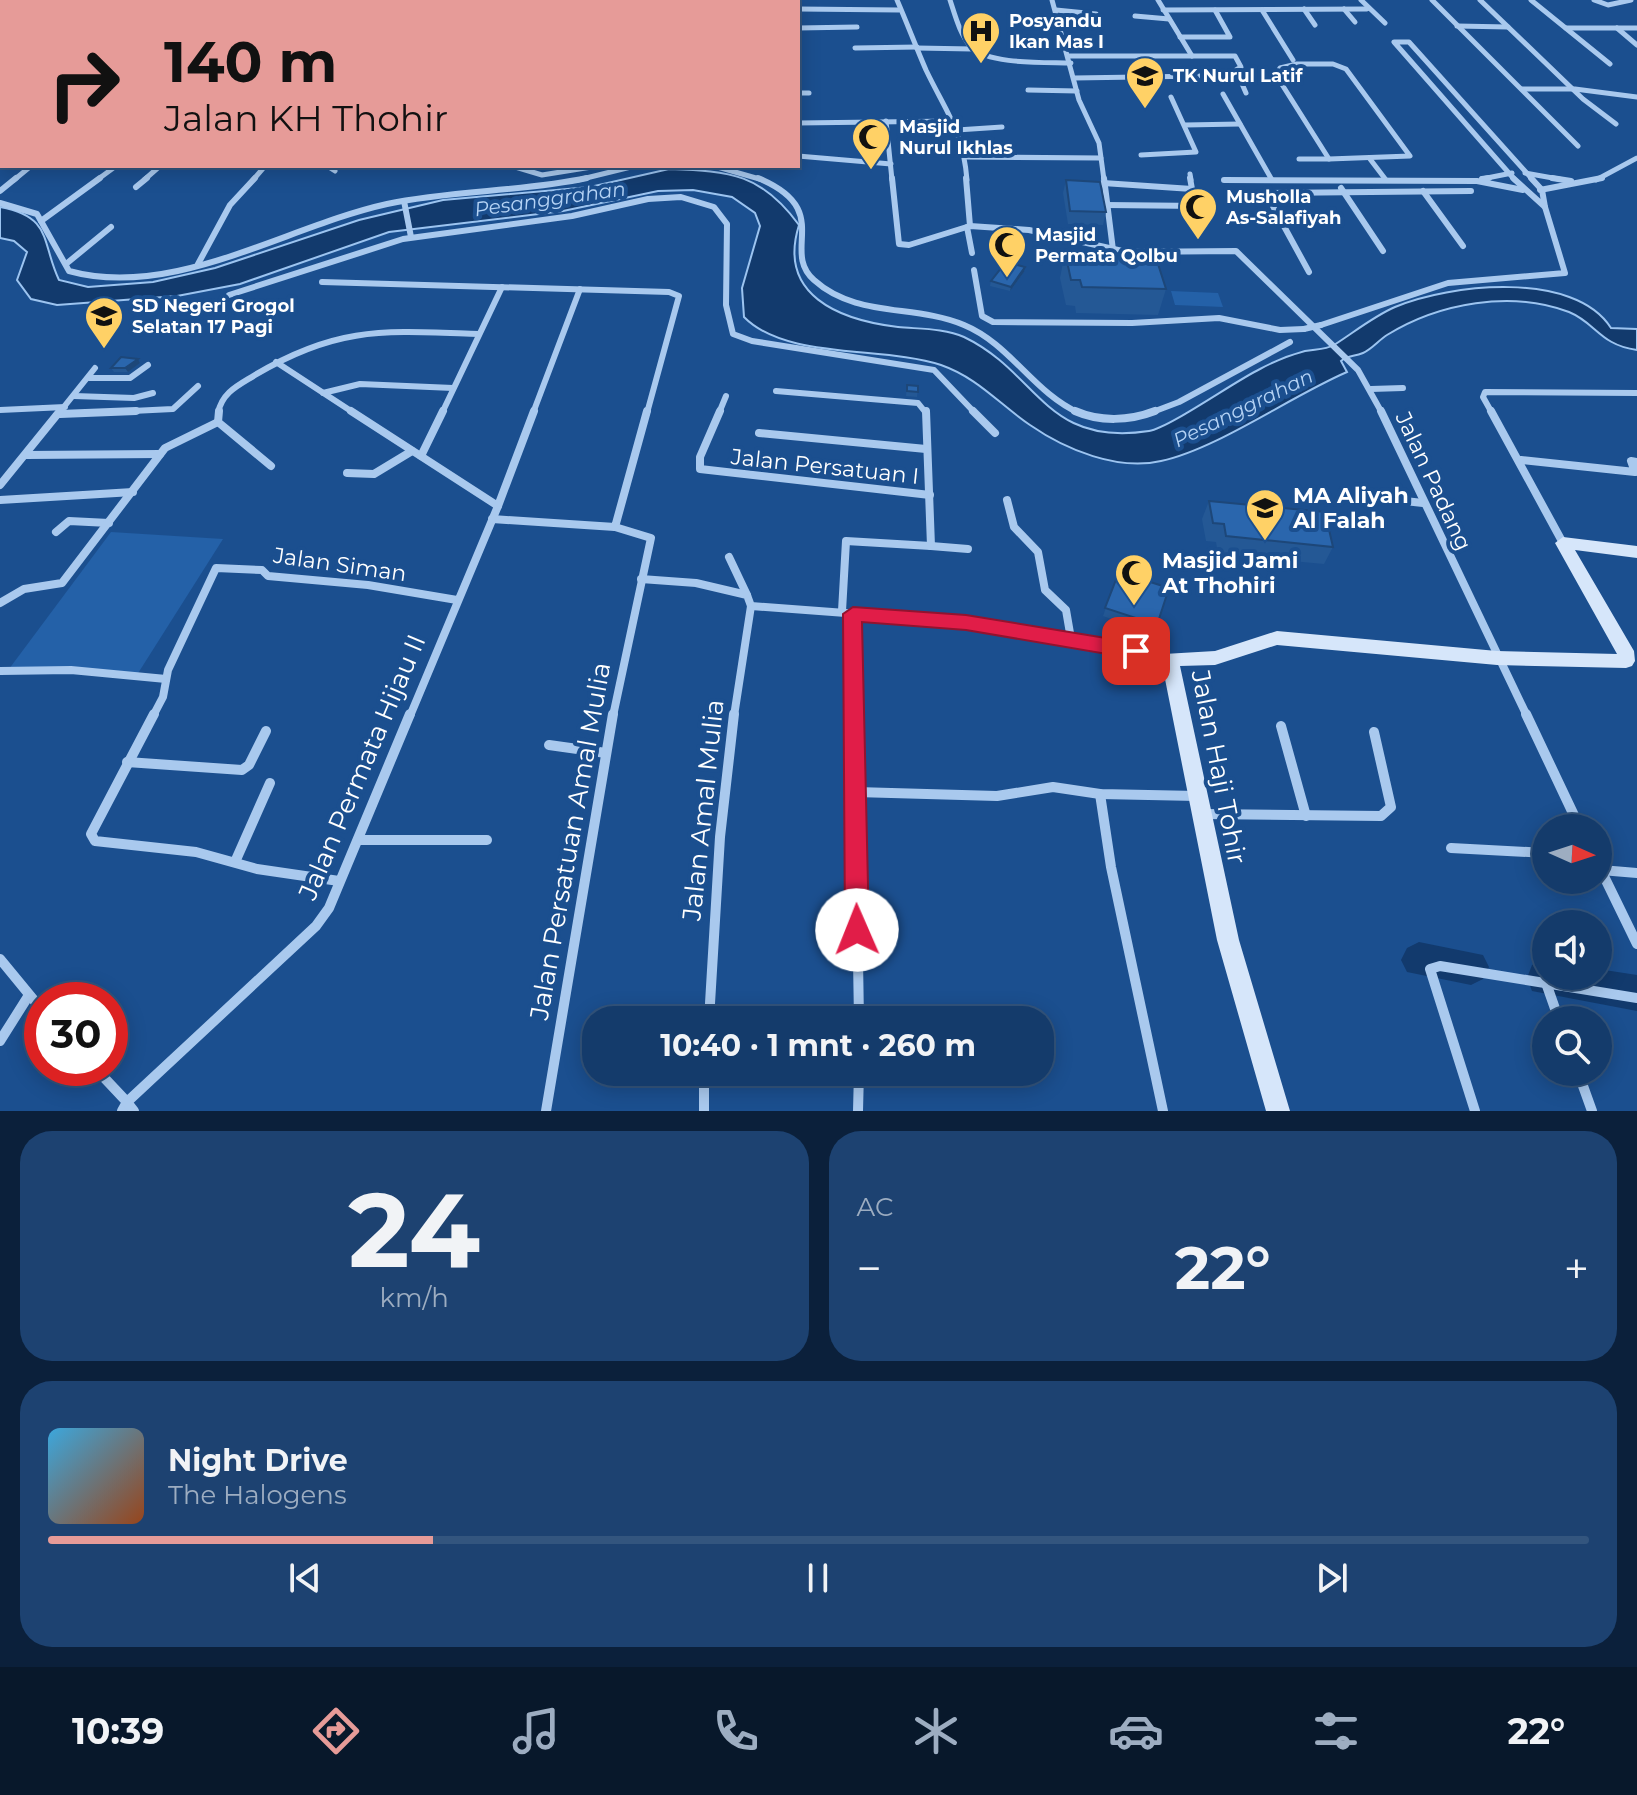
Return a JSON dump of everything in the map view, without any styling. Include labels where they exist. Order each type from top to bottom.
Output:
[{"type":"street","points":[[826,9],[827,0]]},
{"type":"street","points":[[897,0],[917,48],[955,121],[965,157],[972,253]]},
{"type":"street","points":[[950,0],[972,49]]},
{"type":"street","points":[[1052,0],[1077,91],[1099,143],[1113,250]]},
{"type":"street","points":[[1158,0],[1192,56]]},
{"type":"street","points":[[1272,0],[1279,10]]},
{"type":"street","points":[[1361,0],[1385,23]]},
{"type":"street","points":[[1432,0],[1578,146]]},
{"type":"street","points":[[1480,0],[1616,124]]},
{"type":"street","points":[[1531,0],[1610,64]]},
{"type":"street","points":[[1594,0],[1610,5],[1634,1]]},
{"type":"street","points":[[800,9],[899,10]]},
{"type":"street","points":[[1304,9],[1315,25]]},
{"type":"street","points":[[1344,9],[1355,22]]},
{"type":"street","points":[[1163,10],[1367,9]]},
{"type":"street","points":[[1056,10],[1096,14]]},
{"type":"street","points":[[1180,37],[1230,37],[1215,10]]},
{"type":"street","points":[[1262,10],[1293,60]]},
{"type":"street","points":[[1135,16],[1169,19]]},
{"type":"street","points":[[1032,26],[1059,27]]},
{"type":"street","points":[[1457,26],[1509,27]]},
{"type":"street","points":[[800,28],[857,27]]},
{"type":"street","points":[[1565,28],[1637,28]]},
{"type":"street","points":[[1617,28],[1637,45]]},
{"type":"street","points":[[974,270],[982,316],[993,322],[1132,323],[1219,318],[1280,330],[1321,329],[1448,283],[1565,273],[1542,190],[1409,42],[1395,41],[1524,190],[1545,207]]},
{"type":"street","points":[[855,48],[972,49],[994,57],[1070,60],[1236,56],[1241,67],[1236,70],[1246,93]]},
{"type":"street","points":[[1299,159],[1329,159],[1370,159],[1410,156],[1346,69],[1333,64],[1283,66],[1276,71],[1277,80],[1329,159]]},
{"type":"street","points":[[1074,78],[1203,76]]},
{"type":"street","points":[[1522,89],[1575,89],[1637,97]]},
{"type":"street","points":[[1028,90],[1077,91]]},
{"type":"street","points":[[1595,108],[1599,103],[1596,92]]},
{"type":"street","points":[[800,93],[809,93]]},
{"type":"street","points":[[1223,94],[1272,180]]},
{"type":"street","points":[[1141,155],[1193,154],[1196,150],[1171,97]]},
{"type":"street","points":[[886,121],[899,244],[909,245],[968,226]]},
{"type":"street","points":[[800,123],[955,121]]},
{"type":"street","points":[[1185,125],[1240,124]]},
{"type":"street","points":[[957,130],[1002,127]]},
{"type":"street","points":[[800,156],[891,164]]},
{"type":"street","points":[[965,157],[1101,158]]},
{"type":"street","points":[[1224,180],[1477,181],[1524,190],[1542,190],[1604,177],[1637,158]]},
{"type":"street","points":[[1370,159],[1386,180]]},
{"type":"street","points":[[0,191],[29,168]]},
{"type":"street","points":[[41,221],[113,168]]},
{"type":"street","points":[[136,187],[158,168]]},
{"type":"street","points":[[198,264],[230,205],[263,168]]},
{"type":"street","points":[[330,168],[335,171]]},
{"type":"street","points":[[515,168],[521,173],[538,175],[585,168]]},
{"type":"street","points":[[0,203],[37,214],[66,264],[76,275],[100,279],[198,264],[405,202],[562,183],[626,168]]},
{"type":"street","points":[[735,168],[779,188],[795,202],[804,224],[803,261],[814,281],[858,306],[950,320],[971,328],[1003,348],[1063,405],[1082,413],[1108,419],[1141,417],[1290,342]]},
{"type":"street","points":[[1477,181],[1509,173],[1527,173],[1578,182]]},
{"type":"street","points":[[1103,183],[1192,189],[1190,174]]},
{"type":"street","points":[[1336,180],[1383,251]]},
{"type":"street","points":[[1423,191],[1463,246]]},
{"type":"street","points":[[1309,272],[1268,194],[1471,191]]},
{"type":"street","points":[[229,295],[411,236],[552,220],[667,197],[705,203],[722,214],[730,229],[725,273],[726,309],[733,334],[752,341],[934,370],[995,433]]},
{"type":"street","points":[[405,202],[411,236]]},
{"type":"street","points":[[1106,205],[1201,206]]},
{"type":"street","name":"Jalan Padang","points":[[968,226],[1029,230],[1113,250],[1239,252],[1321,329],[1371,389],[1573,814]]},
{"type":"street","points":[[66,264],[111,227]]},
{"type":"street","points":[[322,282],[669,292],[679,296],[615,527],[492,519]]},
{"type":"street","points":[[347,473],[371,475],[416,454],[453,388],[502,287]]},
{"type":"street","name":"Jalan Permata Hijau II","points":[[110,1086],[128,1108],[316,926],[329,908],[498,506],[580,289]]},
{"type":"street","points":[[271,466],[218,422],[217,409],[228,391],[276,362],[330,339],[376,333],[479,334]]},
{"type":"street","points":[[276,362],[498,506]]},
{"type":"street","points":[[89,378],[130,378],[148,365]]},
{"type":"street","points":[[1,484],[95,368]]},
{"type":"street","points":[[323,393],[360,384],[453,388]]},
{"type":"street","points":[[0,410],[173,409],[198,386]]},
{"type":"street","points":[[1371,389],[1403,388]]},
{"type":"street","points":[[776,391],[924,405],[931,546]]},
{"type":"street","points":[[1633,663],[1483,397],[1485,392],[1637,393]]},
{"type":"street","points":[[74,396],[134,398],[153,393]]},
{"type":"street","name":"Jalan Persatuan I","points":[[726,396],[700,457],[700,469],[930,495]]},
{"type":"street","points":[[2,603],[24,589],[62,583],[168,445],[218,422]]},
{"type":"street","points":[[759,433],[926,449]]},
{"type":"street","points":[[26,455],[160,454]]},
{"type":"street","points":[[1521,460],[1635,472],[1631,461],[1637,462]]},
{"type":"street","points":[[0,500],[133,492]]},
{"type":"street","points":[[1368,497],[1423,503]]},
{"type":"street","points":[[1007,500],[1014,527],[1038,552],[1045,590],[1068,613],[1071,639]]},
{"type":"street","points":[[56,532],[69,521],[108,524]]},
{"type":"street","name":"Jalan Persatuan Amal Mulia","points":[[546,1111],[606,753],[641,579],[651,550],[651,538],[615,527]]},
{"type":"street","points":[[859,1006],[856,792],[846,541],[968,549]]},
{"type":"street","points":[[1563,543],[1637,552]]},
{"type":"street","points":[[729,557],[749,601]]},
{"type":"street","name":"Jalan Siman","points":[[166,679],[216,568],[262,570],[268,576],[368,585],[457,600]]},
{"type":"street","points":[[641,579],[696,583],[749,601],[847,613],[966,622],[1170,659]]},
{"type":"street","name":"Jalan Amal Mulia","points":[[710,1006],[720,837],[749,601]]},
{"type":"street","name":"Jalan Haji Tohir","points":[[1278,1111],[1228,940],[1170,659],[1215,658],[1277,638],[1497,658],[1633,663]]},
{"type":"street","points":[[0,671],[71,670],[166,679],[163,697],[91,834],[95,841],[119,848],[196,852],[339,881]]},
{"type":"street","points":[[1281,726],[1306,816]]},
{"type":"street","points":[[127,762],[242,770],[249,765],[266,731]]},
{"type":"street","points":[[856,792],[997,796],[1053,787],[1306,816],[1381,816],[1391,807],[1374,732]]},
{"type":"street","points":[[549,745],[606,753]]},
{"type":"street","points":[[235,862],[270,783]]},
{"type":"street","points":[[1100,794],[1163,1111]]},
{"type":"street","points":[[358,840],[487,840]]},
{"type":"street","points":[[1451,848],[1532,852]]},
{"type":"street","points":[[1612,869],[1637,873]]},
{"type":"street","points":[[1612,892],[1637,944]]},
{"type":"street","points":[[0,959],[24,989]]},
{"type":"street","points":[[1475,1111],[1430,969],[1440,966],[1532,978]]},
{"type":"street","points":[[1596,990],[1637,998]]},
{"type":"street","points":[[0,1041],[24,1003]]},
{"type":"street","points":[[704,1086],[704,1111]]},
{"type":"street","points":[[858,1111],[859,1086]]},
{"type":"street","points":[[1583,1086],[1592,1111]]},
{"type":"shaded area","points":[[1171,291],[1218,293],[1223,307],[1175,305]]},
{"type":"shaded area","points":[[111,532],[223,539],[135,678],[9,669]]},
{"type":"water","name":"Pesanggrahan","points":[[669,169],[728,174],[758,185],[772,195],[799,225],[795,249],[797,269],[805,286],[818,300],[855,318],[898,327],[940,330],[964,337],[1010,369],[1045,404],[1064,418],[1086,428],[1114,433],[1158,428],[1270,364],[1305,351],[1331,347],[1395,307],[1446,292],[1509,287],[1569,297],[1593,310],[1611,328],[1637,329],[1637,350],[1615,344],[1578,317],[1547,305],[1500,301],[1452,308],[1407,324],[1366,351],[1344,359],[1341,361],[1347,372],[1230,434],[1183,455],[1161,461],[1127,463],[1093,456],[1060,443],[1030,425],[966,377],[941,365],[918,359],[810,346],[762,331],[744,317],[742,288],[760,226],[755,213],[732,197],[693,190],[658,191],[563,211],[389,232],[240,284],[177,296],[57,305],[31,299],[17,280],[27,252],[14,241],[0,238],[0,207],[17,211],[37,224],[59,280],[88,287],[153,282],[215,268],[359,220],[443,200],[590,187]]},
{"type":"building","points":[[1066,180],[1100,182],[1106,212],[1070,211]]},
{"type":"building","points":[[1065,252],[1139,254],[1142,263],[1158,264],[1166,289],[1082,287],[1080,280],[1071,280]]},
{"type":"building","name":"Masjid Permata Qolbu","points":[[1006,262],[1025,267],[1011,287],[991,281]]},
{"type":"building","points":[[121,357],[138,359],[125,368],[111,368]]},
{"type":"building","points":[[907,385],[918,386],[918,392],[907,391]]},
{"type":"building","points":[[1209,501],[1325,512],[1333,547],[1226,536],[1224,524],[1213,523]]},
{"type":"building","name":"Masjid Jami At Thohiri","points":[[1119,572],[1169,588],[1157,625],[1105,608]]},
{"type":"waterway","points":[[1419,960],[1471,967]]},
{"type":"waterway","points":[[1612,989],[1637,993]]},
{"type":"place","name":"Posyandu Ikan Mas I","points":[[981,65]]},
{"type":"place","name":"TK Nurul Latif","points":[[1145,110]]},
{"type":"place","name":"Masjid Nurul Ikhlas","points":[[871,171]]},
{"type":"place","name":"Musholla As-Salafiyah","points":[[1198,241]]},
{"type":"place","name":"Masjid Permata Qolbu","points":[[1007,279]]},
{"type":"place","name":"SD Negeri Grogol Selatan 17 Pagi","points":[[104,350]]},
{"type":"place","name":"MA Aliyah Al Falah","points":[[1265,542]]},
{"type":"place","name":"Masjid Jami At Thohiri","points":[[1134,607]]},
{"type":"route","points":[[857,930],[851,679],[853,614],[966,622],[1136,651]]}]
